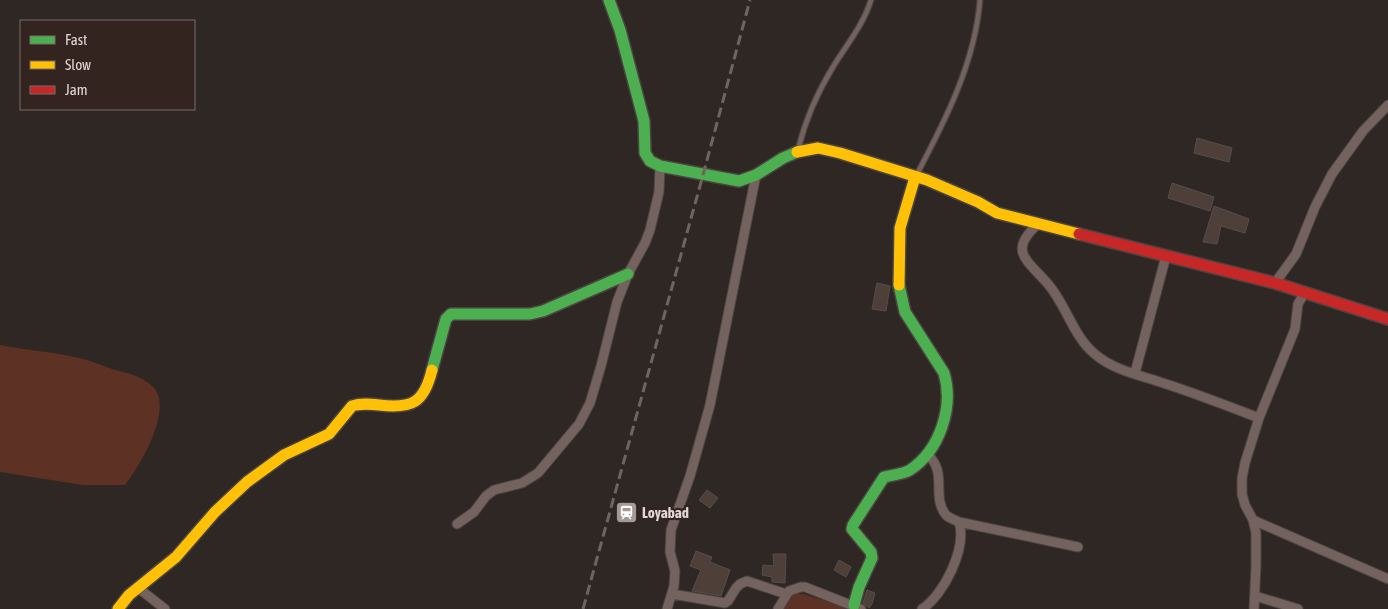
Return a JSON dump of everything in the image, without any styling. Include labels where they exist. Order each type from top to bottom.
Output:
[{"type":"street","points":[[609,0],[620,30],[644,121],[645,153],[650,161],[660,166],[739,182],[756,175],[798,151],[818,148],[927,180],[978,202],[997,213],[1276,283],[1388,319]]},
{"type":"street","points":[[1276,283],[1296,254],[1315,207],[1332,174],[1363,131],[1388,105]]},
{"type":"street","points":[[457,524],[474,512],[486,496],[494,490],[522,483],[538,473],[579,424],[590,403],[616,302],[650,230],[659,192],[660,166]]},
{"type":"street","points":[[667,609],[672,594],[674,571],[670,552],[671,530],[690,476],[710,405],[756,175]]},
{"type":"street","points":[[778,609],[786,594],[792,589],[805,587],[858,607],[859,587],[872,558],[871,552],[852,529],[853,525],[869,498],[877,491],[884,477],[909,471],[928,455],[940,432],[948,403],[947,383],[940,366],[904,312],[899,290],[900,228],[915,177]]},
{"type":"street","points":[[1038,224],[1026,234],[1021,249],[1024,256],[1055,294],[1073,326],[1089,349],[1108,363],[1259,418]]},
{"type":"street","points":[[1135,373],[1166,256]]},
{"type":"street","points":[[118,609],[127,596],[137,587],[168,566],[208,519],[242,487],[273,462],[294,449],[327,435],[338,426],[348,408],[357,403],[405,406],[415,402],[422,396],[428,387],[443,328],[451,314],[530,314],[543,311],[628,274]]},
{"type":"street","points":[[1254,609],[1256,533],[1253,520],[1245,505],[1242,494],[1242,478],[1259,418],[1296,329],[1298,304],[1305,292]]},
{"type":"street","points":[[928,455],[938,470],[939,495],[946,515],[960,522],[1078,548]]},
{"type":"street","points":[[1253,520],[1388,579]]},
{"type":"street","points":[[922,609],[938,595],[949,577],[960,536],[960,522]]},
{"type":"street","points":[[672,594],[725,603],[736,588],[747,581],[786,594]]},
{"type":"street","points":[[137,587],[162,608]]},
{"type":"street","points":[[1255,596],[1298,609]]},
{"type":"lane","points":[[798,151],[809,114],[821,88],[860,27],[871,0]]},
{"type":"lane","points":[[915,177],[942,126],[954,97],[966,64],[978,20],[980,0]]},
{"type":"shaded area","points":[[0,345],[87,360],[134,376],[154,388],[159,398],[160,410],[157,423],[146,452],[125,485],[83,485],[0,472]]},
{"type":"shaded area","points":[[789,594],[804,594],[844,607],[845,609],[783,609]]},
{"type":"building","points":[[1197,138],[1232,148],[1229,162],[1194,153]]},
{"type":"building","points":[[1172,183],[1214,197],[1210,211],[1168,198]]},
{"type":"building","points":[[1214,206],[1249,219],[1245,233],[1221,226],[1217,244],[1203,242]]},
{"type":"building","points":[[877,283],[890,286],[886,311],[872,309]]},
{"type":"building","points":[[707,490],[718,498],[710,508],[699,500]]},
{"type":"building","points":[[696,551],[712,557],[710,562],[730,570],[721,596],[692,591],[701,570],[690,566]]},
{"type":"building","points":[[773,554],[786,554],[785,583],[772,582],[772,577],[762,575],[763,565],[774,566]]},
{"type":"building","points":[[839,560],[851,567],[846,577],[834,570]]},
{"type":"building","points":[[867,590],[875,593],[869,608],[863,603]]},
{"type":"railway","points":[[583,609],[750,0]]},
{"type":"traffic: fast","points":[[609,0],[620,30],[644,121],[645,153],[650,161],[660,166],[739,181],[756,175],[783,158],[797,152]]},
{"type":"traffic: fast","points":[[432,370],[446,319],[451,314],[530,314],[543,311],[628,274]]},
{"type":"traffic: fast","points":[[854,605],[859,587],[872,558],[871,552],[852,529],[853,525],[884,477],[910,470],[929,451],[937,439],[946,413],[947,386],[944,373],[905,312],[899,285]]},
{"type":"traffic: slow","points":[[797,152],[818,148],[840,153],[927,180],[978,202],[997,213],[1079,234]]},
{"type":"traffic: slow","points":[[899,285],[900,228],[915,177]]},
{"type":"traffic: slow","points":[[118,609],[129,595],[176,557],[215,512],[247,482],[284,455],[329,434],[352,406],[359,404],[400,406],[415,401],[425,390],[432,370]]},
{"type":"traffic: jam","points":[[1079,234],[1275,283],[1388,319]]},
{"type":"place","name":"Loyabad","points":[[626,513]]}]
